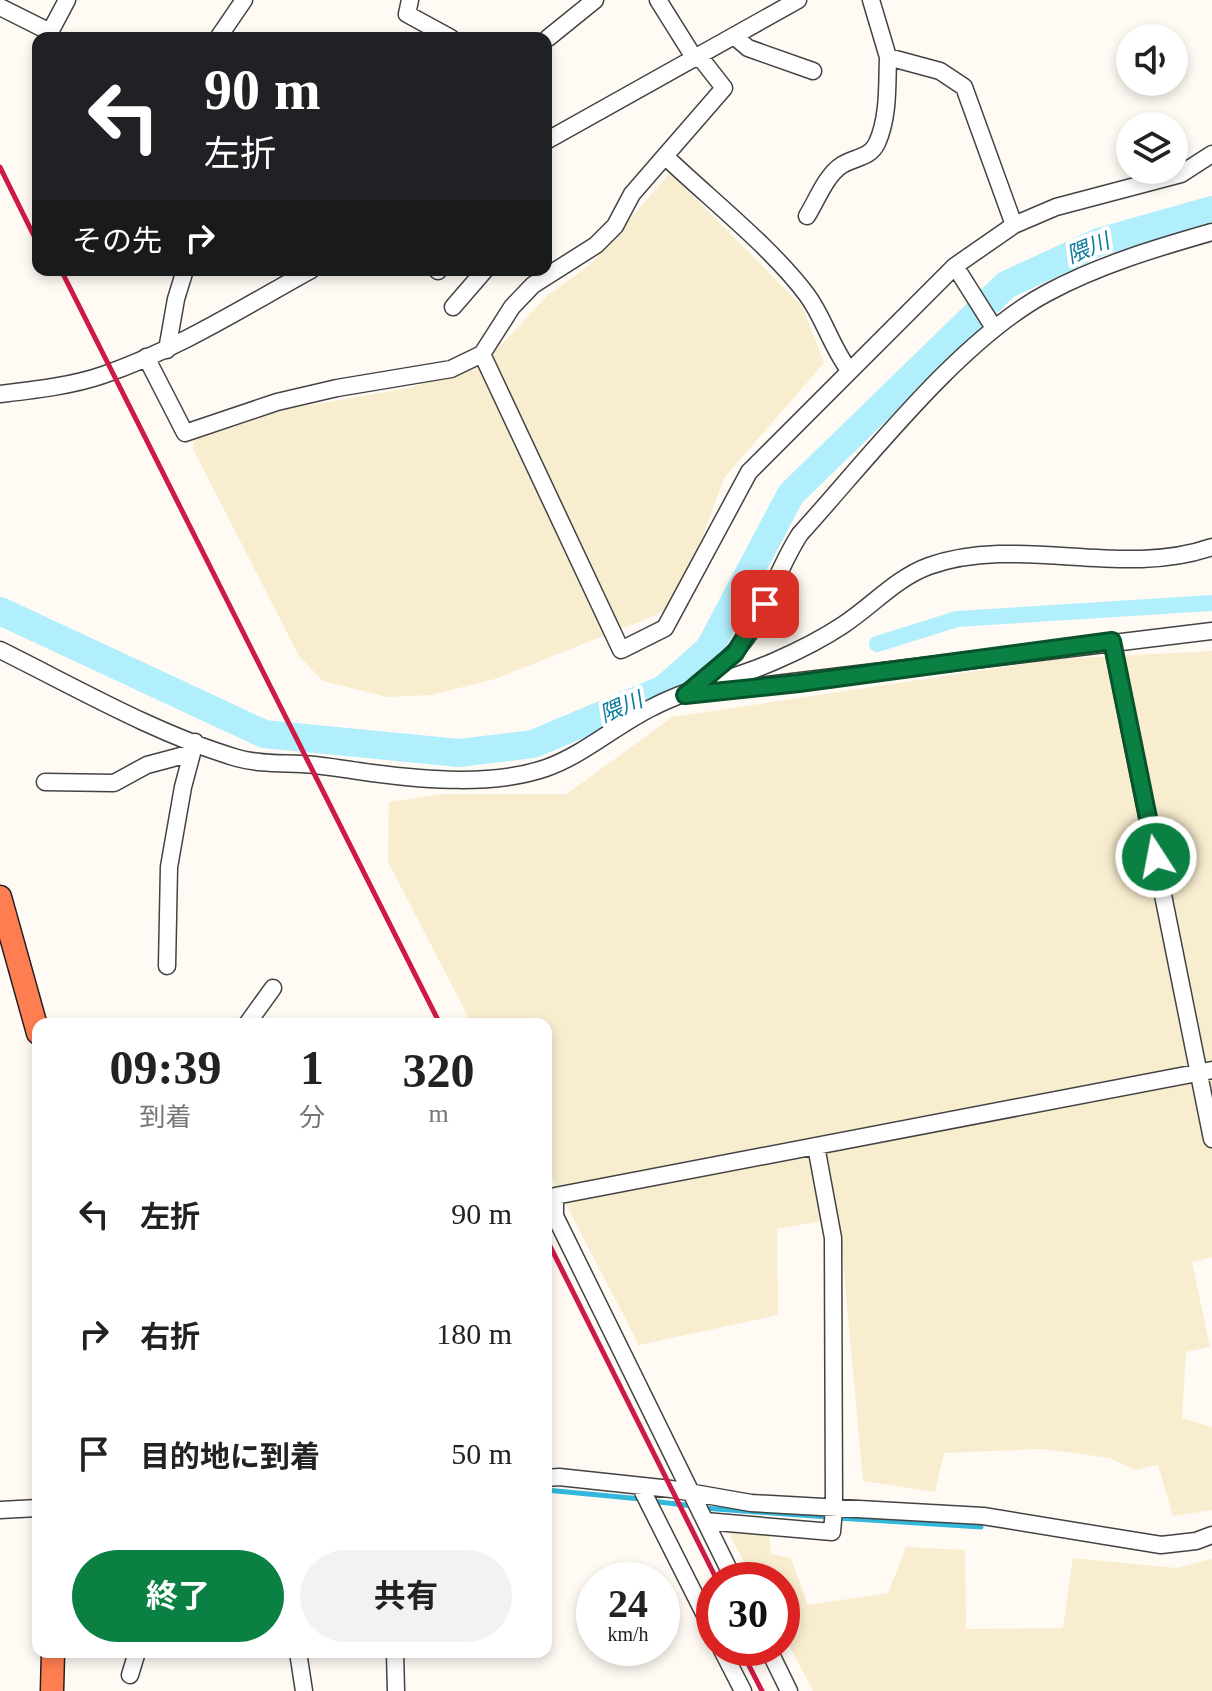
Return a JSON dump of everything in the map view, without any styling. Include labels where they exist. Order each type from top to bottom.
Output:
[{"type":"highway","points":[[0,897],[34,1018]]},
{"type":"highway","points":[[52,1691],[53,1658]]},
{"type":"street","points":[[0,7],[50,32],[67,0]]},
{"type":"street","points":[[222,32],[244,0]]},
{"type":"street","points":[[410,0],[407,14],[440,32]]},
{"type":"street","points":[[552,35],[595,0]]},
{"type":"street","points":[[552,273],[596,245],[615,226],[632,194],[667,158],[724,88],[697,58],[658,0]]},
{"type":"street","points":[[552,138],[798,0]]},
{"type":"street","points":[[807,216],[830,177],[841,165],[868,155],[877,143],[885,108],[888,57],[871,0]]},
{"type":"street","points":[[734,36],[748,48],[813,71]]},
{"type":"street","points":[[888,57],[940,71],[964,87],[1014,225]]},
{"type":"street","points":[[482,354],[621,650],[665,628],[749,472],[955,266],[1014,225],[1056,207],[1181,174],[1212,154]]},
{"type":"street","points":[[667,158],[809,297],[833,349],[849,370]]},
{"type":"street","points":[[685,695],[735,653],[748,635],[787,554],[800,534],[991,322],[1093,271],[1212,232]]},
{"type":"street","points":[[955,266],[991,322]]},
{"type":"street","points":[[167,350],[183,276]]},
{"type":"street","points":[[0,394],[91,379],[167,350],[300,276]]},
{"type":"street","points":[[453,307],[480,276]]},
{"type":"street","points":[[146,357],[185,433],[277,402],[337,388],[451,369],[482,354],[512,307],[533,285],[547,276]]},
{"type":"street","points":[[0,650],[193,748],[283,766],[297,764],[421,780],[512,775],[544,769],[573,756],[654,706],[799,649],[843,625],[898,583],[925,568],[952,559],[986,554],[1106,560],[1194,553],[1212,547]]},
{"type":"street","points":[[685,695],[1212,631]]},
{"type":"street","points":[[1112,641],[1206,1071],[1212,1139]]},
{"type":"street","points":[[45,782],[114,783],[147,765],[193,748]]},
{"type":"street","points":[[167,966],[169,867],[193,748]]},
{"type":"street","points":[[251,1018],[273,988]]},
{"type":"street","points":[[725,1562],[555,1216],[555,1196],[1206,1071]]},
{"type":"street","points":[[705,1521],[832,1532],[833,1238],[816,1146]]},
{"type":"street","points":[[552,1478],[640,1486],[751,1503],[983,1516],[1161,1545],[1196,1541],[1212,1535]]},
{"type":"street","points":[[640,1486],[696,1597]]},
{"type":"street","points":[[0,1510],[32,1508]]},
{"type":"street","points":[[130,1675],[135,1658]]},
{"type":"street","points":[[299,1658],[304,1691]]},
{"type":"street","points":[[395,1658],[396,1691]]},
{"type":"street","points":[[730,1666],[743,1691]]},
{"type":"street","points":[[777,1666],[789,1691]]},
{"type":"shaded area","points":[[670,173],[802,306],[824,363],[724,478],[689,575],[661,613],[495,679],[431,695],[388,697],[323,681],[299,656],[193,449],[194,436],[288,409],[414,387],[470,364],[501,345],[548,295],[591,264]]},
{"type":"shaded area","points":[[1212,651],[1212,1257],[1192,1262],[1210,1347],[1186,1352],[1182,1418],[1212,1427],[1212,1510],[1173,1516],[1158,1465],[1135,1470],[1110,1458],[1043,1449],[944,1453],[935,1492],[863,1481],[839,1218],[777,1229],[778,1315],[639,1345],[552,1178],[552,1018],[469,1018],[388,862],[389,802],[442,794],[567,794],[672,717],[1057,659]]},
{"type":"shaded area","points":[[726,1528],[769,1531],[771,1554],[791,1558],[792,1562],[744,1562]]},
{"type":"shaded area","points":[[906,1547],[965,1550],[966,1629],[1063,1628],[1073,1558],[1176,1568],[1212,1559],[1212,1691],[813,1691],[800,1666],[800,1583],[808,1605],[888,1593]]},
{"type":"waterway","name":"隈川","points":[[0,611],[264,734],[459,753],[533,744],[664,689],[709,649],[791,494],[1006,285],[1099,242],[1212,210]]},
{"type":"waterway","points":[[877,644],[957,619],[1212,603]]},
{"type":"waterway","points":[[552,1491],[641,1499]]},
{"type":"waterway","points":[[651,1501],[693,1506]]},
{"type":"waterway","points":[[703,1508],[828,1517]]},
{"type":"waterway","points":[[838,1518],[981,1527]]},
{"type":"railway","points":[[0,167],[32,232]]},
{"type":"railway","points":[[64,276],[437,1018]]},
{"type":"railway","points":[[552,1250],[708,1562]]},
{"type":"railway","points":[[749,1666],[762,1691]]},
{"type":"route","points":[[765,604],[735,653],[685,695],[1112,641],[1156,857]]}]
